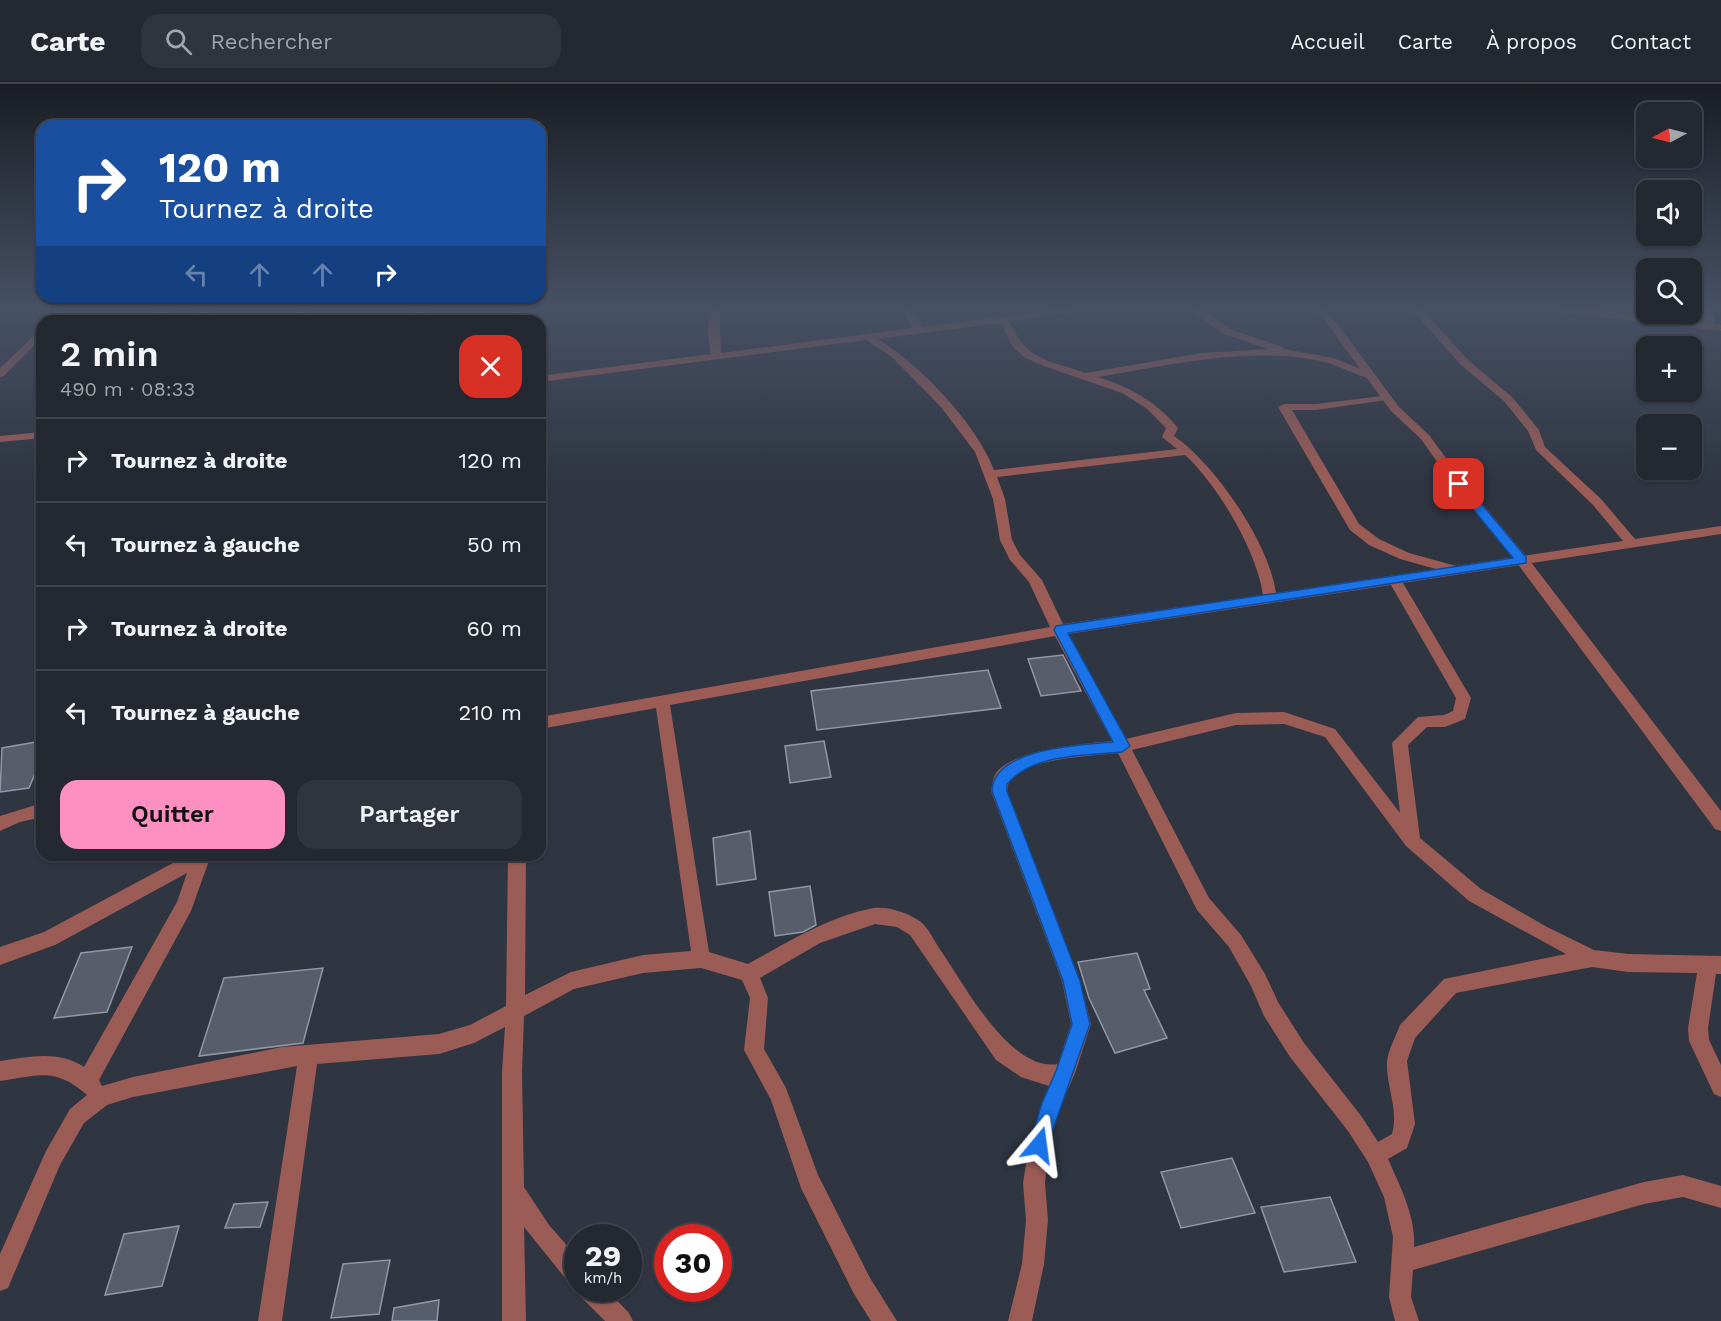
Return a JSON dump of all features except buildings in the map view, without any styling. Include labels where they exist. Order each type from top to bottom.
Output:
[{"type":"street","points":[[546,377],[622,368]]},
{"type":"street","points":[[908,368],[945,405],[981,451],[999,499],[1006,540],[1015,557],[1035,580],[1043,600],[1122,746],[1203,904],[1235,942],[1258,980],[1271,1009],[1297,1050],[1375,1155],[1394,1196],[1404,1237],[1400,1297],[1407,1321]]},
{"type":"street","points":[[1058,368],[1134,394],[1147,402],[1172,428],[1168,437],[1197,460],[1231,505],[1265,570],[1271,586],[1270,598]]},
{"type":"street","points":[[1084,375],[1131,368]]},
{"type":"street","points":[[1350,368],[1368,375]]},
{"type":"street","points":[[1363,368],[1386,397],[1425,437],[1459,484],[1522,560],[1721,824]]},
{"type":"street","points":[[1471,368],[1508,399],[1533,430],[1540,448],[1597,502],[1632,543]]},
{"type":"street","points":[[1386,397],[1316,407],[1284,407],[1354,527],[1374,542],[1405,556],[1459,570]]},
{"type":"street","points":[[0,439],[36,436]]},
{"type":"street","points":[[991,474],[1186,450]]},
{"type":"street","points":[[546,722],[1060,630],[1721,530]]},
{"type":"street","points":[[1394,579],[1464,698],[1460,715],[1445,721],[1423,721],[1400,743],[1413,842]]},
{"type":"street","points":[[662,702],[701,959]]},
{"type":"street","points":[[1020,1321],[1033,1264],[1037,1220],[1034,1183],[1039,1145],[1051,1103],[1065,1073],[1081,1024],[1071,981],[999,791],[1000,782],[1011,769],[1047,755],[1122,746],[1236,719],[1284,717],[1330,734],[1413,842],[1475,895],[1541,933],[1592,958],[1628,963],[1715,964],[1698,1028],[1699,1041],[1721,1087]]},
{"type":"street","points":[[0,824],[17,816],[36,811]]},
{"type":"street","points":[[0,956],[49,939],[191,861]]},
{"type":"street","points":[[87,1081],[185,904],[200,861]]},
{"type":"street","points":[[514,1321],[513,1189],[517,861]]},
{"type":"street","points":[[749,974],[815,936],[833,929],[875,916],[900,919],[916,929],[1003,1053],[1028,1070],[1046,1076],[1065,1073]]},
{"type":"street","points":[[1375,1155],[1400,1141],[1405,1124],[1397,1060],[1407,1032],[1451,985],[1592,958]]},
{"type":"street","points":[[0,1280],[53,1158],[67,1132],[77,1116],[101,1097],[133,1087],[282,1057],[439,1044],[474,1034],[570,981],[643,964],[701,959],[730,966],[749,974],[759,998],[754,1050],[759,1063],[779,1095],[809,1180],[862,1286],[885,1321]]},
{"type":"street","points":[[270,1321],[308,1055]]},
{"type":"street","points":[[0,1071],[58,1065],[87,1081],[101,1097]]},
{"type":"street","points":[[1401,1262],[1644,1193],[1683,1186],[1721,1197]]},
{"type":"street","points":[[513,1189],[540,1233],[564,1260]]},
{"type":"street","points":[[602,1302],[621,1321]]},
{"type":"route","points":[[1039,1145],[1051,1103],[1065,1073],[1081,1024],[1071,981],[999,791],[1000,782],[1011,769],[1047,755],[1122,746],[1060,630],[1522,560],[1459,484]]}]
